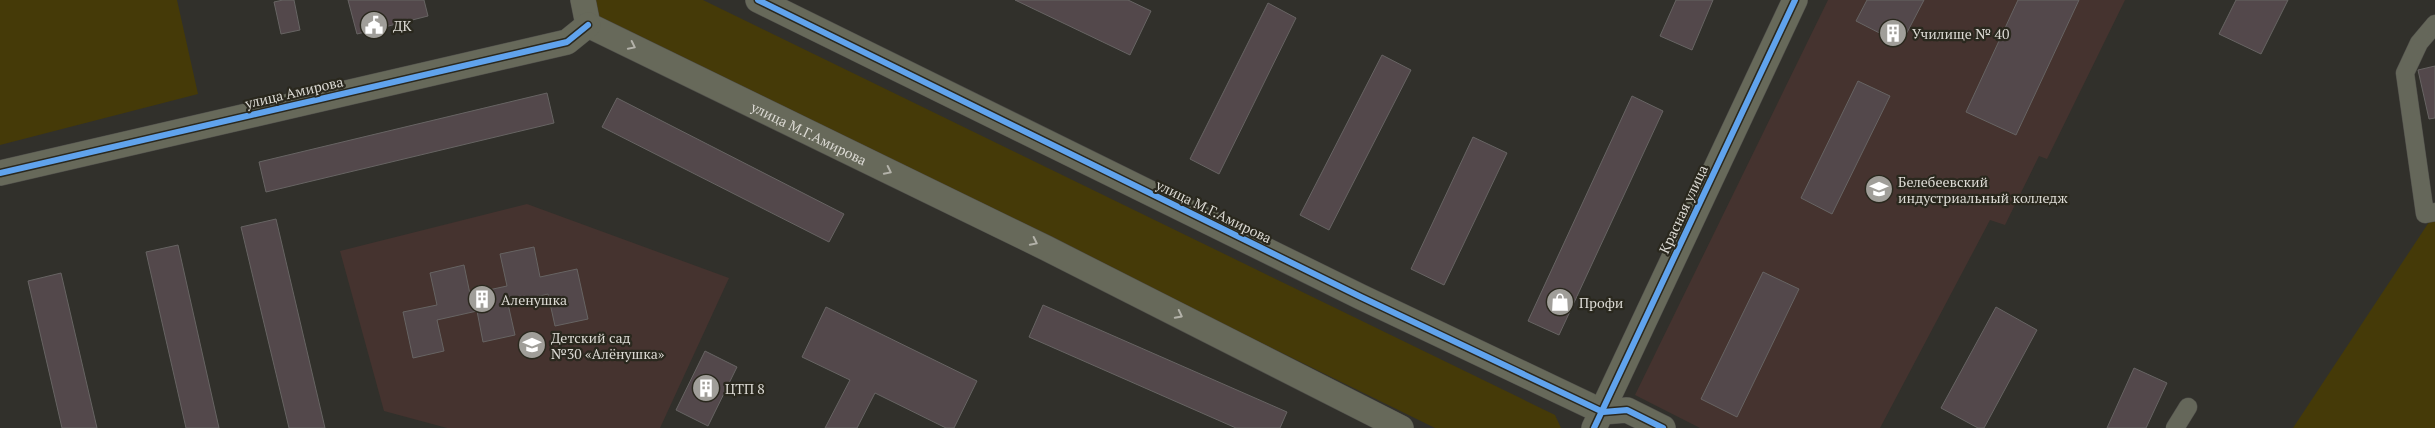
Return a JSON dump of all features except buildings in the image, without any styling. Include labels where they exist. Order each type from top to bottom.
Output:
[{"type":"street","points":[[582,0],[588,25]]},
{"type":"street","name":"улица М.Г.Амирова","points":[[758,0],[1344,289],[1598,420],[1627,410],[1663,428]]},
{"type":"street","name":"Красная улица","points":[[1598,420],[1795,0]]},
{"type":"street","points":[[2435,24],[2419,44],[2406,73],[2425,214],[2435,212]]},
{"type":"street","name":"улица Амирова","points":[[0,173],[567,42],[588,25]]},
{"type":"street","name":"улица М.Г.Амирова","points":[[588,25],[1046,248],[1401,428]]},
{"type":"street","points":[[2175,428],[2188,407]]},
{"type":"shaded area","points":[[0,0],[177,0],[198,94],[0,145]]},
{"type":"shaded area","points":[[586,0],[703,0],[1555,415],[1561,428],[1435,428],[592,14]]},
{"type":"shaded area","name":"Белебеевский индустриальный колледж","points":[[1828,0],[2125,0],[2047,159],[2039,156],[2005,225],[1990,220],[1880,428],[1700,428],[1635,395]]},
{"type":"shaded area","name":"Детский сад №30 «Алёнушка»","points":[[527,204],[729,278],[660,428],[447,428],[384,411],[340,251]]},
{"type":"shaded area","points":[[2435,213],[2435,428],[2293,428]]},
{"type":"cycle path","points":[[758,0],[1361,297],[1603,412],[1627,410],[1663,428]]},
{"type":"cycle path","points":[[1594,428],[1795,0]]},
{"type":"cycle path","points":[[0,173],[567,42],[588,25]]},
{"type":"place","name":"ДК","points":[[374,25]]},
{"type":"place","name":"Училище № 40","points":[[1893,33]]},
{"type":"place","name":"Белебеевский индустриальный колледж","points":[[1879,189]]},
{"type":"place","name":"Аленушка","points":[[482,299]]},
{"type":"place","name":"Профи","points":[[1560,302]]},
{"type":"place","name":"Детский сад №30 «Алёнушка»","points":[[532,345]]},
{"type":"place","name":"ЦТП 8","points":[[706,388]]}]
